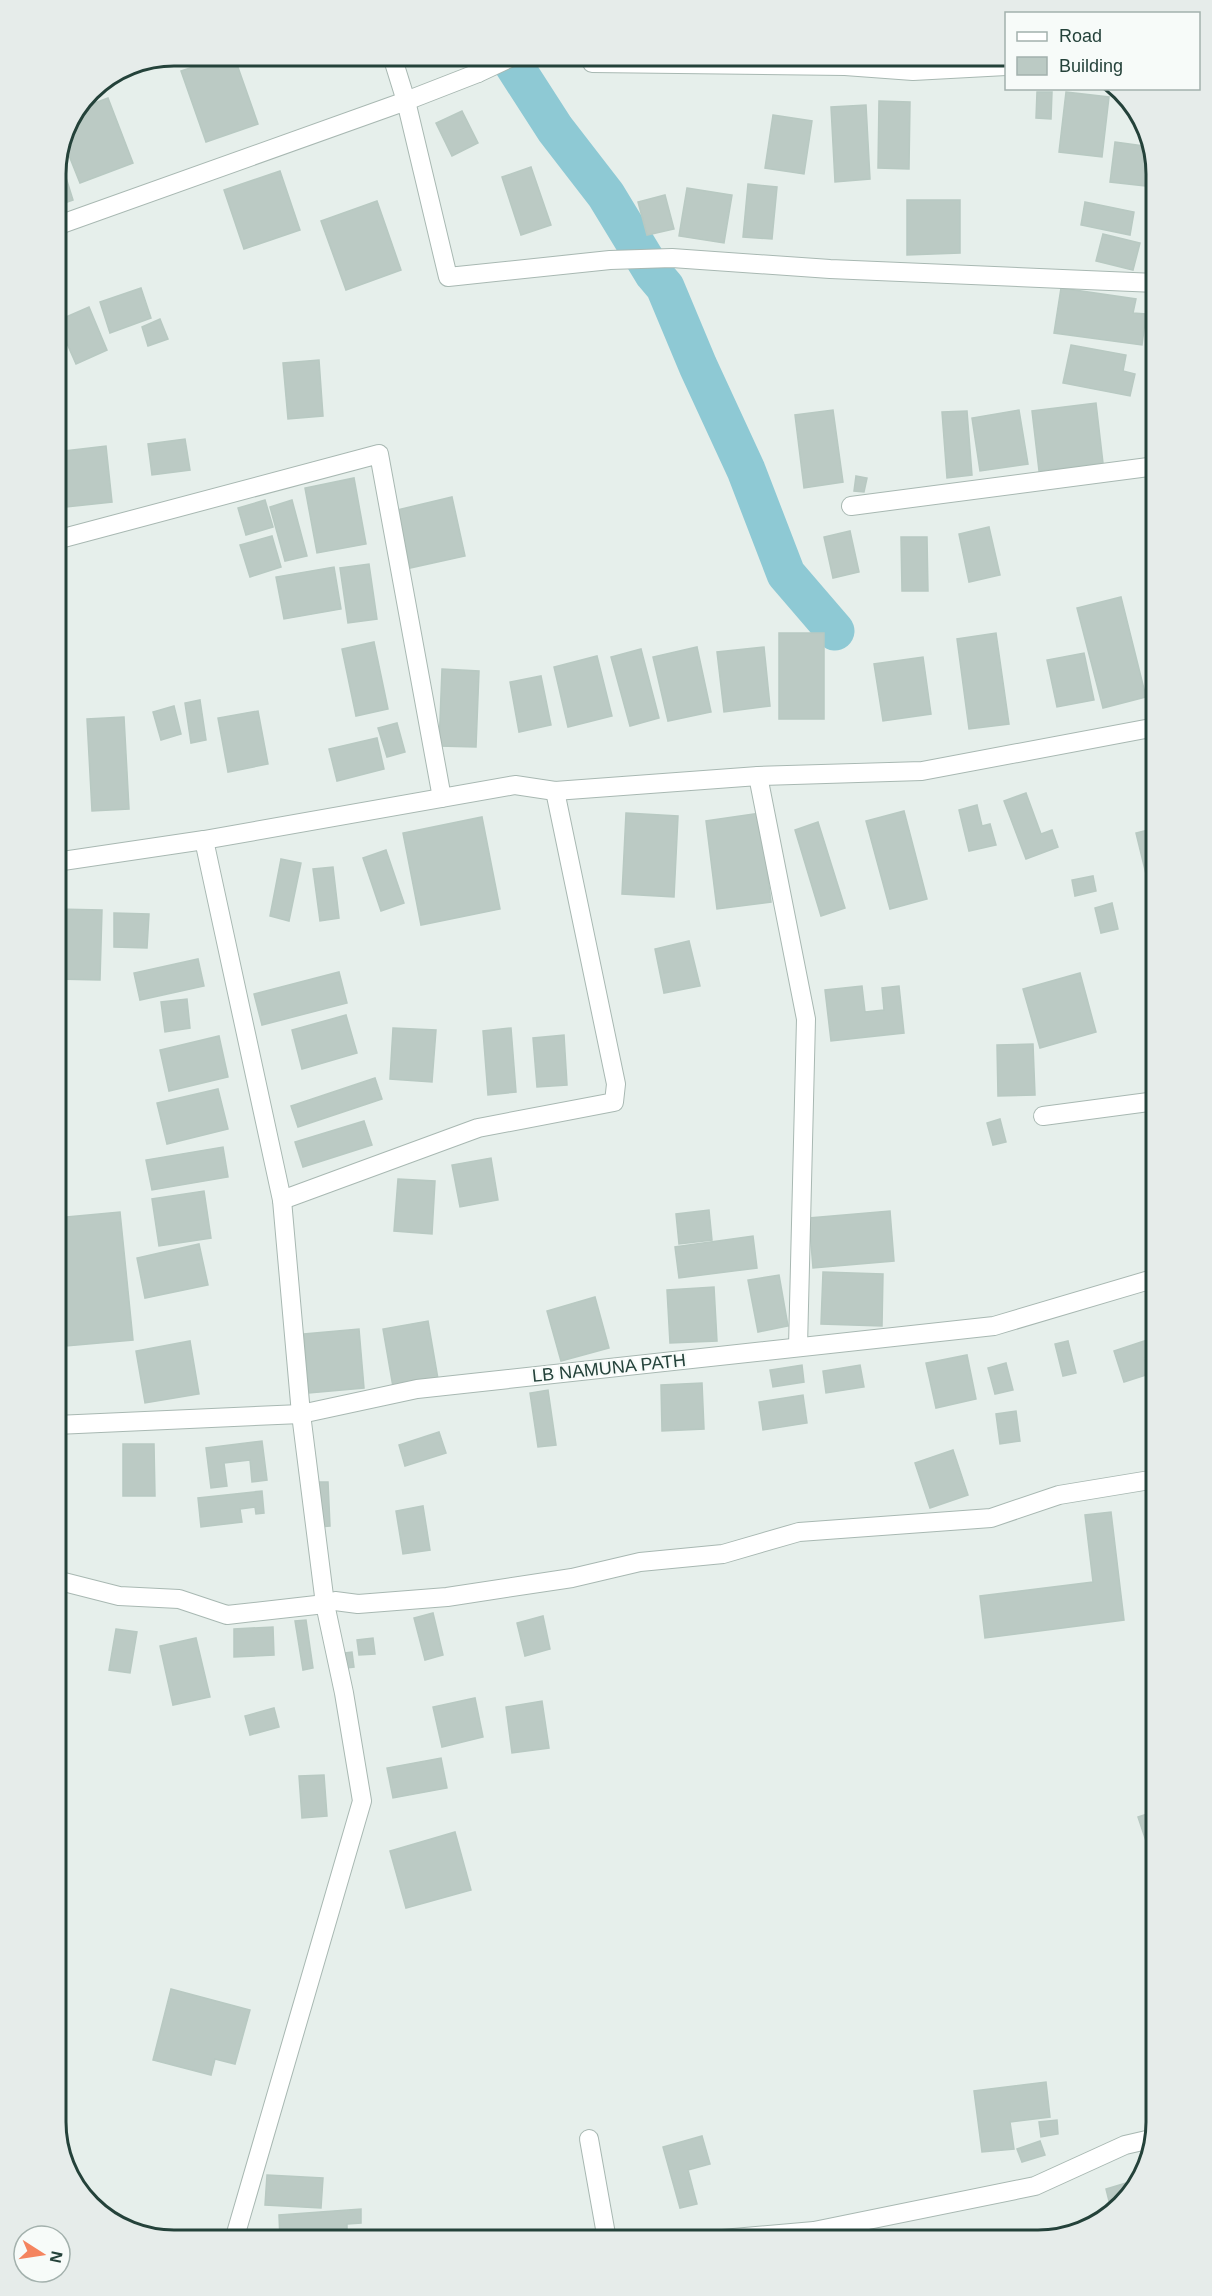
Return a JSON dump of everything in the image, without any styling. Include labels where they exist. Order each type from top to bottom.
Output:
[{"type":"street","points":[[395,66],[406,101],[448,277],[610,260],[672,258],[830,269],[1146,283]]},
{"type":"street","points":[[66,221],[406,101],[493,66]]},
{"type":"street","points":[[845,66],[913,70],[1005,66]]},
{"type":"street","points":[[66,537],[379,454],[442,798]]},
{"type":"street","points":[[850,506],[1146,467]]},
{"type":"street","points":[[66,861],[204,840],[515,785],[555,791],[758,776],[922,771],[1146,729]]},
{"type":"street","points":[[758,776],[806,1018],[798,1347]]},
{"type":"street","points":[[282,1200],[478,1128],[614,1102],[616,1084],[555,791]]},
{"type":"street","points":[[204,840],[282,1200],[301,1414],[325,1604],[344,1694],[362,1801],[237,2230]]},
{"type":"street","points":[[1043,1116],[1146,1102]]},
{"type":"street","name":"LB NAMUNA PATH","points":[[66,1425],[301,1414],[417,1389],[994,1326],[1146,1281]]},
{"type":"street","points":[[66,1583],[119,1596],[178,1599],[227,1615],[325,1604],[335,1600],[358,1604],[447,1597],[572,1578],[640,1562],[723,1554],[799,1532],[991,1518],[1059,1495],[1146,1481]]},
{"type":"street","points":[[589,2139],[605,2230]]},
{"type":"street","points":[[819,2230],[1035,2186],[1125,2145],[1144,2141]]},
{"type":"building","points":[[196,66],[238,66],[258,124],[206,142],[181,71]]},
{"type":"building","points":[[1037,92],[1052,92],[1051,119],[1036,118]]},
{"type":"building","points":[[1066,92],[1109,97],[1102,157],[1059,152]]},
{"type":"building","points":[[108,98],[133,163],[80,183],[68,154],[77,126],[92,104]]},
{"type":"building","points":[[879,101],[910,102],[909,169],[878,168]]},
{"type":"building","points":[[866,105],[870,179],[835,182],[831,107]]},
{"type":"building","points":[[462,111],[478,143],[452,156],[436,123]]},
{"type":"building","points":[[773,115],[812,121],[804,174],[765,168]]},
{"type":"building","points":[[1115,142],[1142,146],[1146,186],[1110,182]]},
{"type":"building","points":[[531,167],[551,225],[521,235],[502,177]]},
{"type":"building","points":[[280,171],[300,230],[244,249],[224,190]]},
{"type":"building","points":[[66,178],[73,200],[66,202]]},
{"type":"building","points":[[748,184],[777,187],[772,239],[743,237]]},
{"type":"building","points":[[687,188],[732,195],[724,243],[679,236]]},
{"type":"building","points":[[665,195],[674,229],[647,235],[638,202]]},
{"type":"building","points":[[907,200],[960,200],[960,253],[907,255]]},
{"type":"building","points":[[377,201],[401,270],[346,290],[321,221]]},
{"type":"building","points":[[1085,202],[1134,212],[1130,235],[1081,225]]},
{"type":"building","points":[[1103,234],[1140,243],[1133,270],[1096,261]]},
{"type":"building","points":[[141,288],[151,318],[110,333],[100,302]]},
{"type":"building","points":[[1061,288],[1136,299],[1133,313],[1146,314],[1142,345],[1054,333]]},
{"type":"building","points":[[89,307],[107,350],[76,364],[66,341],[66,317]]},
{"type":"building","points":[[160,319],[168,339],[148,346],[142,327]]},
{"type":"building","points":[[1071,345],[1126,355],[1123,371],[1135,374],[1130,396],[1063,383]]},
{"type":"building","points":[[319,360],[323,416],[288,419],[283,363]]},
{"type":"building","points":[[1096,403],[1103,463],[1039,471],[1032,411]]},
{"type":"building","points":[[833,410],[843,482],[804,488],[795,415]]},
{"type":"building","points":[[1019,410],[1028,464],[980,471],[972,418]]},
{"type":"building","points":[[967,411],[972,475],[947,478],[942,412]]},
{"type":"building","points":[[185,439],[190,470],[152,475],[148,444]]},
{"type":"building","points":[[106,446],[112,502],[66,507],[66,451]]},
{"type":"building","points":[[856,476],[867,478],[864,492],[854,491]]},
{"type":"building","points":[[354,478],[366,544],[317,553],[305,488]]},
{"type":"building","points":[[452,497],[465,556],[410,568],[397,510]]},
{"type":"building","points":[[265,500],[273,527],[246,535],[238,508]]},
{"type":"building","points":[[292,500],[307,556],[285,561],[270,507]]},
{"type":"building","points":[[989,527],[1000,575],[969,582],[959,534]]},
{"type":"building","points":[[850,531],[859,572],[833,578],[824,537]]},
{"type":"building","points":[[272,536],[281,567],[250,577],[240,545]]},
{"type":"building","points":[[901,537],[927,537],[928,591],[902,591]]},
{"type":"building","points":[[369,564],[377,619],[348,623],[340,568]]},
{"type":"building","points":[[334,567],[341,609],[284,619],[276,577]]},
{"type":"building","points":[[1121,597],[1146,697],[1103,708],[1077,608]]},
{"type":"building","points":[[779,633],[824,633],[824,719],[779,719]]},
{"type":"building","points":[[996,633],[1009,724],[969,729],[957,639]]},
{"type":"building","points":[[374,642],[388,709],[356,716],[342,649]]},
{"type":"building","points":[[697,647],[711,712],[668,721],[653,657]]},
{"type":"building","points":[[764,647],[770,706],[724,712],[717,652]]},
{"type":"building","points":[[641,649],[659,718],[630,726],[611,657]]},
{"type":"building","points":[[1084,653],[1094,700],[1057,707],[1047,660]]},
{"type":"building","points":[[597,656],[612,716],[568,727],[554,667]]},
{"type":"building","points":[[923,657],[931,714],[883,721],[874,664]]},
{"type":"building","points":[[442,669],[479,671],[476,747],[439,746]]},
{"type":"building","points":[[541,676],[551,725],[519,732],[510,682]]},
{"type":"building","points":[[200,700],[206,740],[191,743],[185,703]]},
{"type":"building","points":[[174,706],[181,734],[161,740],[153,712]]},
{"type":"building","points":[[258,711],[268,764],[228,772],[218,718]]},
{"type":"building","points":[[124,717],[129,809],[92,811],[87,719]]},
{"type":"building","points":[[397,723],[405,752],[387,757],[378,728]]},
{"type":"building","points":[[377,738],[384,769],[337,781],[329,749]]},
{"type":"building","points":[[1026,793],[1041,834],[1052,830],[1058,847],[1026,859],[1004,801]]},
{"type":"building","points":[[977,805],[982,826],[990,824],[996,845],[969,851],[959,810]]},
{"type":"building","points":[[904,811],[927,899],[890,909],[866,821]]},
{"type":"building","points":[[626,813],[678,816],[674,897],[622,894]]},
{"type":"building","points":[[760,813],[771,902],[717,909],[706,821]]},
{"type":"building","points":[[482,817],[500,909],[421,925],[403,833]]},
{"type":"building","points":[[818,822],[845,908],[821,916],[795,830]]},
{"type":"building","points":[[1146,830],[1146,874],[1136,833]]},
{"type":"building","points":[[386,850],[404,903],[381,911],[363,858]]},
{"type":"building","points":[[281,859],[301,863],[289,921],[270,916]]},
{"type":"building","points":[[333,867],[339,918],[320,921],[313,869]]},
{"type":"building","points":[[1093,876],[1096,891],[1075,896],[1072,880]]},
{"type":"building","points":[[1112,903],[1118,929],[1101,933],[1095,908]]},
{"type":"building","points":[[66,909],[102,910],[100,980],[66,979]]},
{"type":"building","points":[[114,913],[149,914],[147,948],[114,947]]},
{"type":"building","points":[[689,941],[700,986],[664,993],[655,949]]},
{"type":"building","points":[[198,959],[204,986],[140,1000],[134,973]]},
{"type":"building","points":[[339,972],[347,1003],[262,1025],[254,994]]},
{"type":"building","points":[[1080,973],[1096,1032],[1040,1048],[1023,989]]},
{"type":"building","points":[[862,986],[865,1012],[884,1010],[882,988],[899,986],[904,1033],[831,1041],[825,990]]},
{"type":"building","points":[[187,999],[190,1028],[165,1032],[161,1002]]},
{"type":"building","points":[[346,1015],[357,1053],[302,1069],[292,1030]]},
{"type":"building","points":[[393,1028],[436,1030],[432,1082],[390,1079]]},
{"type":"building","points":[[511,1028],[516,1092],[488,1095],[483,1031]]},
{"type":"building","points":[[564,1035],[567,1085],[537,1087],[533,1038]]},
{"type":"building","points":[[219,1036],[228,1077],[169,1091],[160,1050]]},
{"type":"building","points":[[1033,1044],[1035,1095],[998,1096],[997,1045]]},
{"type":"building","points":[[375,1078],[382,1099],[298,1127],[291,1106]]},
{"type":"building","points":[[218,1089],[228,1129],[167,1144],[157,1103]]},
{"type":"building","points":[[1000,1119],[1006,1142],[993,1145],[987,1123]]},
{"type":"building","points":[[364,1121],[372,1145],[303,1167],[295,1142]]},
{"type":"building","points":[[223,1147],[228,1177],[152,1190],[146,1160]]},
{"type":"building","points":[[491,1158],[498,1200],[460,1207],[452,1165]]},
{"type":"building","points":[[398,1179],[435,1181],[432,1234],[394,1231]]},
{"type":"building","points":[[204,1191],[211,1238],[159,1246],[152,1199]]},
{"type":"building","points":[[709,1210],[712,1240],[679,1244],[676,1214]]},
{"type":"building","points":[[890,1211],[894,1261],[813,1268],[809,1218]]},
{"type":"building","points":[[120,1212],[133,1340],[66,1346],[66,1217]]},
{"type":"building","points":[[753,1236],[757,1268],[679,1278],[675,1247]]},
{"type":"building","points":[[199,1244],[208,1285],[145,1298],[137,1258]]},
{"type":"building","points":[[823,1272],[883,1274],[882,1326],[821,1324]]},
{"type":"building","points":[[779,1275],[788,1326],[758,1332],[748,1280]]},
{"type":"building","points":[[714,1287],[717,1341],[670,1343],[667,1290]]},
{"type":"building","points":[[595,1297],[609,1348],[561,1361],[547,1311]]},
{"type":"building","points":[[428,1321],[438,1379],[393,1387],[383,1329]]},
{"type":"building","points":[[359,1329],[364,1388],[309,1393],[304,1334]]},
{"type":"building","points":[[1146,1340],[1146,1357],[1144,1358],[1146,1375],[1124,1382],[1114,1351]]},
{"type":"building","points":[[190,1341],[199,1394],[145,1403],[136,1351]]},
{"type":"building","points":[[1068,1341],[1076,1373],[1063,1376],[1055,1344]]},
{"type":"building","points":[[967,1355],[976,1399],[936,1408],[926,1363]]},
{"type":"building","points":[[1006,1363],[1013,1390],[995,1394],[988,1368]]},
{"type":"building","points":[[802,1365],[804,1382],[773,1387],[770,1370]]},
{"type":"building","points":[[860,1365],[864,1387],[826,1393],[823,1371]]},
{"type":"building","points":[[702,1383],[704,1429],[662,1431],[661,1385]]},
{"type":"building","points":[[548,1390],[556,1445],[538,1447],[530,1393]]},
{"type":"building","points":[[803,1395],[807,1423],[763,1430],[759,1402]]},
{"type":"building","points":[[1016,1411],[1020,1441],[1000,1444],[996,1414]]},
{"type":"building","points":[[439,1432],[446,1453],[405,1466],[399,1445]]},
{"type":"building","points":[[262,1441],[267,1480],[252,1482],[250,1460],[224,1463],[227,1486],[211,1488],[206,1448]]},
{"type":"building","points":[[123,1444],[154,1444],[155,1496],[123,1496]]},
{"type":"building","points":[[953,1450],[968,1495],[930,1508],[915,1463]]},
{"type":"building","points":[[317,1482],[328,1482],[330,1526],[318,1527]]},
{"type":"building","points":[[262,1491],[264,1513],[256,1514],[255,1507],[240,1509],[242,1522],[201,1527],[198,1498]]},
{"type":"building","points":[[423,1506],[430,1550],[403,1554],[396,1511]]},
{"type":"building","points":[[1111,1512],[1124,1620],[985,1638],[980,1596],[1093,1582],[1085,1515]]},
{"type":"building","points":[[433,1613],[443,1655],[425,1660],[414,1618]]},
{"type":"building","points":[[543,1616],[550,1649],[525,1656],[517,1623]]},
{"type":"building","points":[[306,1620],[313,1668],[303,1670],[295,1621]]},
{"type":"building","points":[[273,1627],[274,1655],[234,1657],[234,1629]]},
{"type":"building","points":[[116,1629],[137,1632],[130,1673],[109,1670]]},
{"type":"building","points":[[196,1638],[210,1697],[173,1705],[160,1646]]},
{"type":"building","points":[[373,1638],[375,1654],[359,1655],[357,1640]]},
{"type":"building","points":[[352,1652],[354,1667],[347,1668],[345,1653]]},
{"type":"building","points":[[475,1698],[483,1737],[442,1747],[433,1707]]},
{"type":"building","points":[[542,1701],[549,1748],[512,1753],[506,1707]]},
{"type":"building","points":[[274,1708],[279,1727],[250,1735],[245,1716]]},
{"type":"building","points":[[441,1758],[447,1788],[393,1798],[387,1768]]},
{"type":"building","points":[[324,1775],[327,1816],[302,1818],[299,1776]]},
{"type":"building","points":[[1146,1814],[1146,1841],[1138,1817]]},
{"type":"building","points":[[455,1832],[471,1890],[406,1908],[390,1851]]},
{"type":"building","points":[[171,1989],[250,2010],[235,2064],[215,2059],[211,2075],[153,2060]]},
{"type":"building","points":[[1046,2082],[1050,2117],[1010,2122],[1014,2149],[982,2152],[974,2091]]},
{"type":"building","points":[[1057,2120],[1058,2134],[1041,2137],[1039,2122]]},
{"type":"building","points":[[702,2136],[710,2164],[688,2170],[697,2204],[680,2208],[663,2147]]},
{"type":"building","points":[[1040,2141],[1045,2155],[1022,2162],[1017,2149]]},
{"type":"building","points":[[267,2175],[323,2178],[321,2208],[265,2205]]},
{"type":"building","points":[[1128,2182],[1109,2203],[1106,2189]]},
{"type":"building","points":[[361,2209],[361,2223],[347,2224],[347,2230],[280,2230],[279,2215]]},
{"type":"waterway","points":[[514,66],[555,129],[606,195],[654,274],[665,287],[746,470],[786,574],[835,631]]}]
